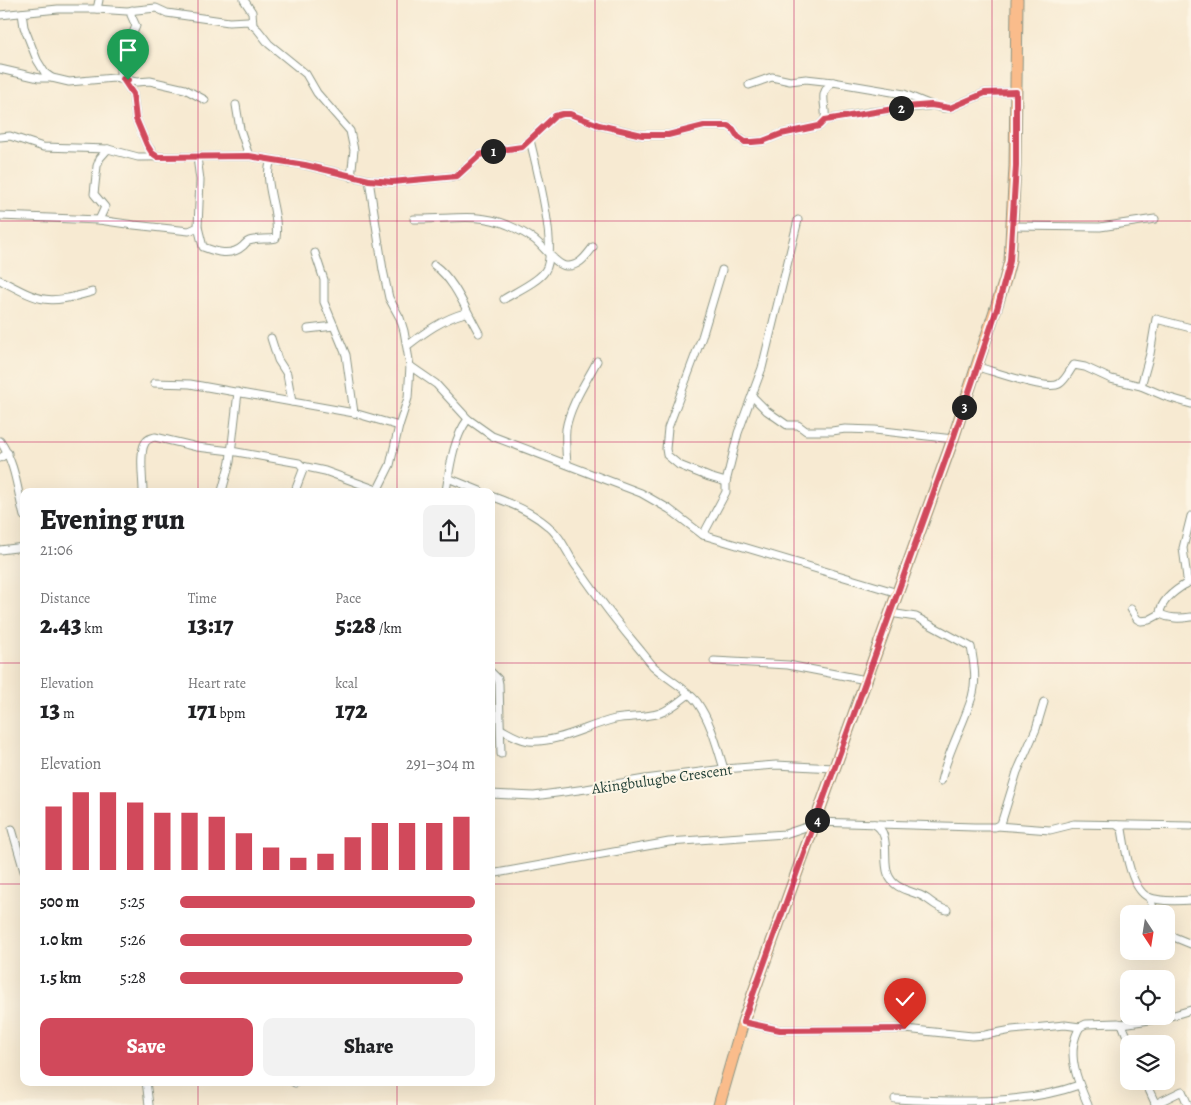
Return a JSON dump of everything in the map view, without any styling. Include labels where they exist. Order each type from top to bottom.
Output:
[{"type":"main road","points":[[720,1105],[743,1022],[953,439],[1007,274],[1010,261],[1016,166],[1017,0]]},
{"type":"street","points":[[97,9],[100,0]]},
{"type":"street","points":[[244,0],[252,12],[253,25]]},
{"type":"street","points":[[0,15],[58,9],[132,10],[156,8],[168,13],[229,22],[248,21],[269,44],[306,74],[317,92],[350,131],[354,150],[351,177]]},
{"type":"street","points":[[132,10],[131,15],[136,26],[134,34],[126,40],[120,52],[120,74],[133,94],[136,119],[147,145],[152,153],[158,157]]},
{"type":"street","points":[[22,13],[24,27],[37,60],[45,73],[52,78]]},
{"type":"street","points":[[0,69],[39,78],[52,78],[69,82],[114,78],[137,82],[150,80],[185,89],[205,100]]},
{"type":"street","points":[[749,85],[772,77],[790,81],[806,79],[833,82],[904,94],[931,105],[950,108],[985,93],[1016,92]]},
{"type":"street","points":[[825,120],[823,93],[825,88],[833,82]]},
{"type":"street","points":[[0,137],[10,136],[42,147],[108,149],[138,157],[249,156],[305,165],[351,177],[392,182],[457,176],[480,155],[522,147],[555,116],[563,114],[570,114],[599,125],[642,135],[668,135],[704,126],[728,126],[745,142],[752,142],[763,141],[781,134],[819,126],[825,120],[870,112],[931,105]]},
{"type":"street","points":[[236,106],[240,129],[249,156]]},
{"type":"street","points":[[504,299],[544,274],[550,259],[548,226],[530,140]]},
{"type":"street","points":[[99,220],[104,207],[94,194],[96,166],[108,149]]},
{"type":"street","points":[[197,157],[200,180],[198,227],[203,247],[226,254],[243,246],[250,240],[276,238],[278,226],[268,172],[271,160]]},
{"type":"street","points":[[369,180],[389,298],[400,318],[410,366],[408,398],[390,465],[378,488]]},
{"type":"street","points":[[0,216],[99,220],[189,231],[198,227]]},
{"type":"street","points":[[414,218],[436,220],[476,216],[494,219],[529,236],[549,252],[558,263],[570,266],[579,264],[593,247]]},
{"type":"street","points":[[1012,226],[1100,227],[1154,219]]},
{"type":"street","points":[[703,535],[726,492],[726,482],[738,433],[762,368],[798,220]]},
{"type":"street","points":[[315,253],[324,280],[324,302],[346,355],[354,413]]},
{"type":"street","points":[[434,265],[442,271],[455,288],[479,333]]},
{"type":"street","points":[[722,270],[702,337],[668,428],[666,449],[668,455],[679,465],[709,478],[726,482]]},
{"type":"street","points":[[0,280],[26,294],[49,301],[72,298],[92,292]]},
{"type":"street","points":[[407,346],[435,325],[459,314],[468,314]]},
{"type":"street","points":[[1141,386],[1150,354],[1156,318],[1191,328]]},
{"type":"street","points":[[308,329],[334,326]]},
{"type":"street","points":[[271,338],[278,360],[287,374],[292,402]]},
{"type":"street","points":[[567,464],[566,427],[570,414],[597,361]]},
{"type":"street","points":[[978,367],[1042,385],[1058,385],[1064,381],[1074,365],[1111,379],[1141,386],[1167,397],[1191,404]]},
{"type":"street","points":[[410,366],[436,384],[468,420],[492,436],[641,493],[669,509],[703,535],[898,592]]},
{"type":"street","points":[[154,383],[190,384],[238,392],[354,413],[399,426]]},
{"type":"street","points":[[223,488],[231,451],[238,392]]},
{"type":"street","points":[[752,396],[767,411],[787,425],[798,425],[806,431],[832,431],[845,428],[953,439]]},
{"type":"street","points":[[446,488],[452,456],[468,420]]},
{"type":"street","points":[[143,488],[142,460],[144,444],[149,439],[161,438],[197,447],[299,463],[302,466],[325,471],[369,488]]},
{"type":"street","points":[[0,441],[8,453],[16,475],[20,496]]},
{"type":"street","points":[[0,458],[8,453]]},
{"type":"street","points":[[296,488],[303,470],[302,466]]},
{"type":"street","points":[[448,478],[473,488]]},
{"type":"street","points":[[495,498],[532,514],[550,526],[603,605],[653,666],[689,694],[697,703],[716,740],[724,769]]},
{"type":"street","points":[[1160,614],[1160,609],[1166,600],[1188,583],[1183,548],[1191,516]]},
{"type":"street","points":[[0,550],[20,548]]},
{"type":"street","points":[[1131,609],[1140,621],[1149,620],[1160,614],[1172,618],[1191,618]]},
{"type":"street","points":[[890,612],[916,617],[971,647],[975,669],[972,696],[946,762],[941,781]]},
{"type":"street","points":[[714,661],[788,665],[866,680]]},
{"type":"street","points":[[495,676],[498,679],[501,754]]},
{"type":"street","points":[[501,729],[516,737],[530,741],[562,736],[613,720],[627,717],[651,716],[662,712],[689,694]]},
{"type":"street","points":[[997,826],[1003,821],[1017,772],[1036,729],[1044,702]]},
{"type":"street","name":"Akingbulugbe Crescent","points":[[495,794],[534,796],[724,769],[776,765],[834,768]]},
{"type":"street","points":[[495,873],[669,842],[785,834],[816,823],[997,826],[1050,830],[1074,824],[1191,826]]},
{"type":"street","points":[[874,824],[878,826],[884,837],[886,866],[888,875],[893,883],[921,895],[937,907],[947,910]]},
{"type":"street","points":[[1117,825],[1122,829],[1129,866],[1136,884],[1146,896],[1174,901],[1191,900]]},
{"type":"street","points":[[12,829],[20,857]]},
{"type":"street","points":[[1150,898],[1152,905]]},
{"type":"street","points":[[1175,937],[1191,944]]},
{"type":"street","points":[[1175,1015],[1191,1010]]},
{"type":"street","points":[[743,1022],[780,1030],[905,1029],[972,1036],[1065,1024],[1080,1026],[1086,1024],[1120,1024]]},
{"type":"street","points":[[1080,1026],[1073,1045],[1072,1060],[1079,1085],[1088,1105]]},
{"type":"street","points":[[894,1099],[1026,1100],[1045,1097],[1079,1085]]},
{"type":"street","points":[[147,1086],[150,1105]]},
{"type":"street","points":[[1149,1090],[1155,1104],[1182,1091],[1188,1105]]},
{"type":"route","points":[[128,80],[123,79],[133,94],[136,119],[147,145],[152,153],[158,157],[249,156],[305,165],[351,177],[392,182],[457,176],[480,155],[522,147],[555,116],[563,114],[570,114],[599,125],[642,135],[668,135],[704,126],[728,126],[745,142],[752,142],[763,141],[781,134],[819,126],[825,120],[906,107],[931,105],[950,108],[985,93],[1016,92],[1016,166],[1010,261],[997,309],[953,439],[743,1022],[780,1030],[905,1029]]}]
